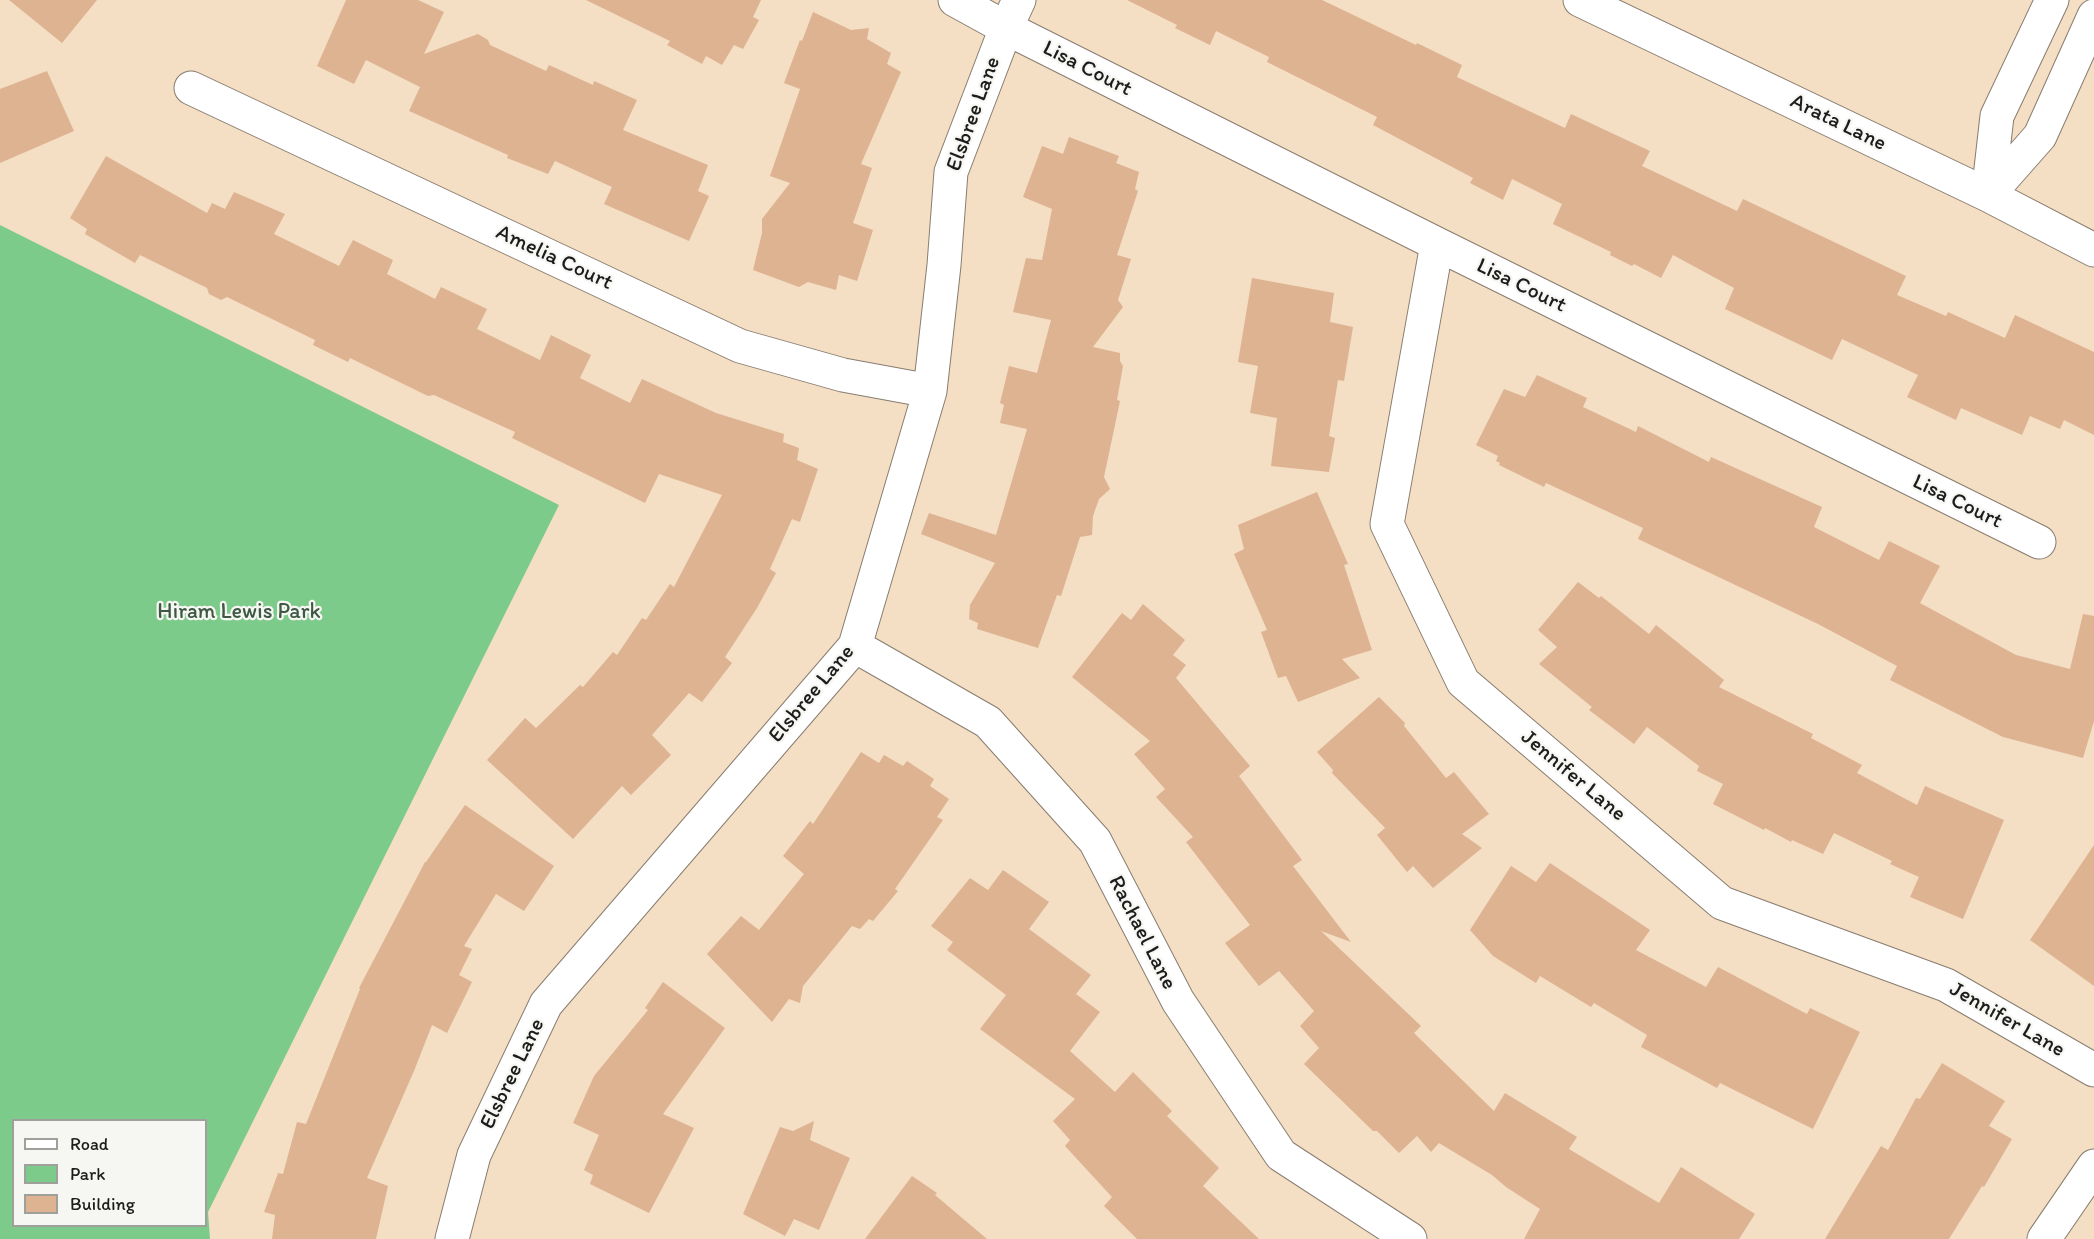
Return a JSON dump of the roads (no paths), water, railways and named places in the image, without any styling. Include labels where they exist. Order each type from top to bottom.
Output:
[{"type":"street","name":"Lisa Court","points":[[955,0],[1012,14],[1437,244],[2038,542]]},
{"type":"street","name":"Arata Lane","points":[[1580,0],[1988,195],[2094,250]]},
{"type":"street","points":[[1988,195],[1997,116],[2052,0]]},
{"type":"street","name":"Elsbree Lane","points":[[452,1239],[474,1155],[546,1004],[855,646],[930,391],[944,265],[951,172],[1012,14]]},
{"type":"street","points":[[1988,195],[2040,136],[2094,16]]},
{"type":"street","name":"Amelia Court","points":[[191,88],[740,346],[843,375],[930,391]]},
{"type":"street","name":"Jennifer Lane","points":[[1437,244],[1387,524],[1463,682],[1722,903],[1947,985],[2094,1070]]},
{"type":"street","name":"Rachael Lane","points":[[855,646],[988,722],[1095,841],[1178,1001],[1281,1155],[1410,1239]]},
{"type":"street","points":[[2044,1239],[2094,1166]]},
{"type":"park label","name":"Hiram Lewis Park","points":[[239,612]]}]
